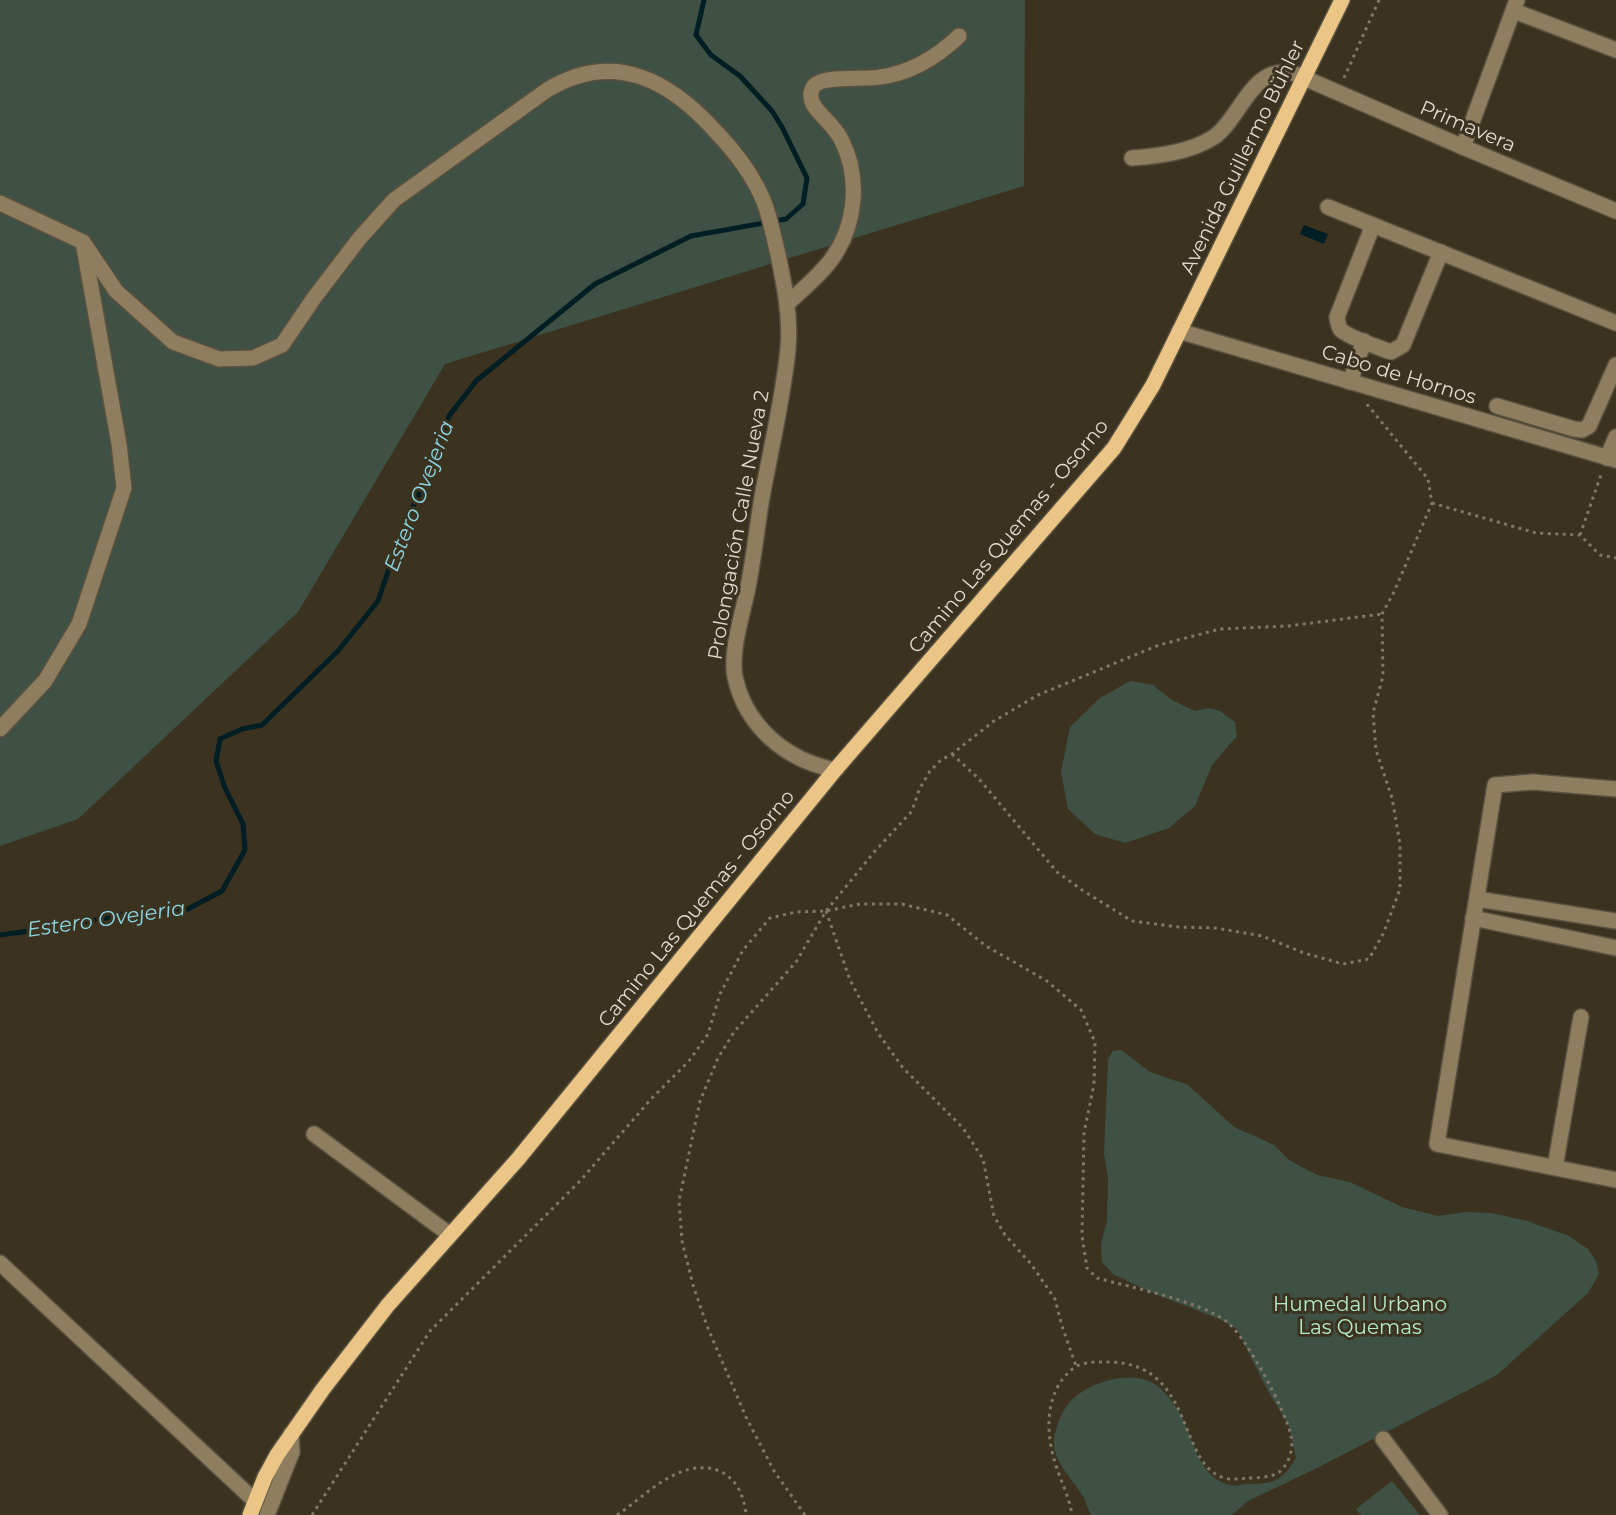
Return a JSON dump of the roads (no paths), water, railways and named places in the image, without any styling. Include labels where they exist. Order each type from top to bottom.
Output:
[{"type":"main road","name":"Avenida Guillermo Bühler","points":[[1179,331],[1305,80],[1342,0]]},
{"type":"main road","name":"Camino Las Quemas - Osorno","points":[[252,1508],[277,1455],[363,1336],[449,1234],[518,1159],[835,770],[1114,448],[1153,385],[1179,331]]},
{"type":"street","points":[[1463,147],[1515,5],[1616,50]]},
{"type":"street","points":[[789,302],[831,260],[845,234],[853,206],[853,179],[847,153],[833,126],[812,101],[811,91],[814,86],[824,80],[880,77],[910,69],[936,55],[959,36]]},
{"type":"street","name":"Prolongación Calle Nueva 2","points":[[83,242],[116,291],[173,342],[219,359],[253,358],[282,345],[359,239],[394,200],[547,90],[572,77],[600,71],[628,72],[642,76],[674,94],[727,143],[747,171],[764,201],[789,302],[788,347],[780,415],[737,635],[734,674],[744,703],[760,729],[771,740],[801,759],[835,770]]},
{"type":"street","name":"Primavera","points":[[1132,158],[1177,152],[1214,137],[1230,122],[1244,99],[1255,87],[1275,73],[1293,73],[1616,211]]},
{"type":"street","points":[[0,203],[83,242],[119,444],[123,488],[79,624],[45,681],[0,729]]},
{"type":"street","points":[[1328,207],[1616,323]]},
{"type":"street","points":[[1373,225],[1337,316],[1342,331],[1391,352],[1403,345],[1441,252]]},
{"type":"street","name":"Cabo de Hornos","points":[[1179,331],[1612,459]]},
{"type":"street","points":[[1350,382],[1364,341]]},
{"type":"street","points":[[1497,406],[1574,429],[1582,429],[1589,426],[1616,365]]},
{"type":"street","points":[[1612,459],[1616,437]]},
{"type":"street","points":[[1616,789],[1533,782],[1495,785],[1437,1144],[1616,1180]]},
{"type":"street","points":[[1477,899],[1616,921]]},
{"type":"street","points":[[1473,918],[1616,948]]},
{"type":"street","points":[[1555,1167],[1581,1017]]},
{"type":"street","points":[[314,1134],[449,1234]]},
{"type":"street","points":[[0,1263],[252,1508]]},
{"type":"street","points":[[267,1515],[292,1452],[291,1434]]},
{"type":"street","points":[[1383,1439],[1440,1515]]},
{"type":"water","points":[[1304,225],[1328,234],[1324,244],[1300,234]]},
{"type":"waterway","name":"Estero Ovejeria","points":[[0,935],[65,926],[130,913],[184,911],[222,891],[245,850],[243,824],[225,788],[216,761],[220,739],[242,729],[262,725],[338,651],[378,601],[401,533],[427,476],[449,416],[476,381],[595,284],[691,236],[786,219],[803,204],[807,178],[772,111],[740,76],[711,55],[696,35],[704,0]]},
{"type":"park label","name":"Humedal Urbano Las Quemas","points":[[1360,1316]]}]
